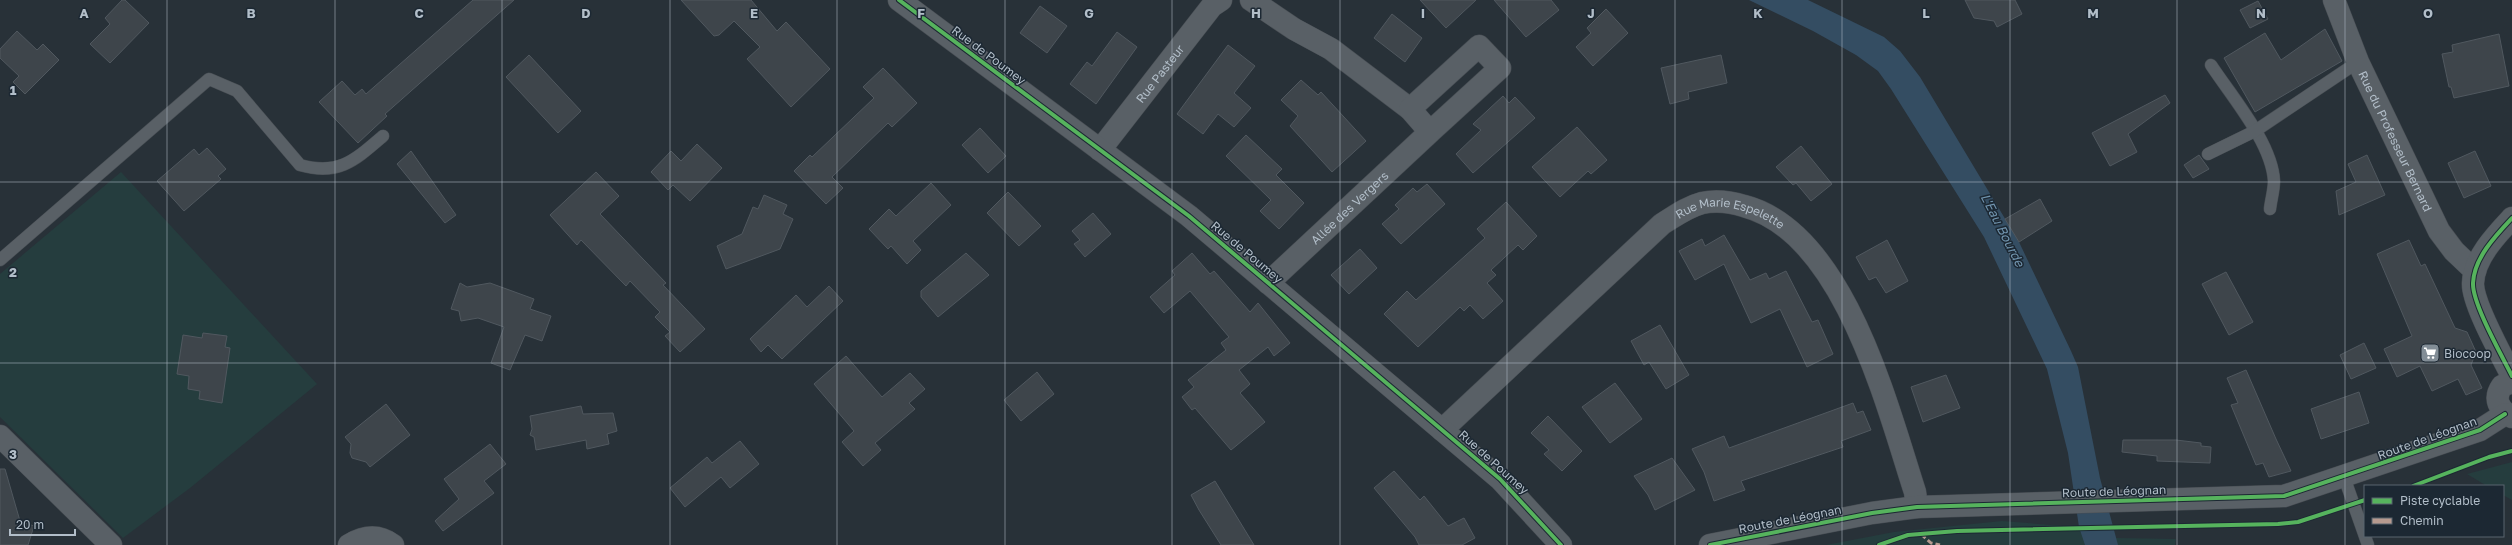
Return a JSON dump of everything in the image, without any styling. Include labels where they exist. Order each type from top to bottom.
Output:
[{"type":"street","name":"Rue de Poumey","points":[[899,0],[1189,216],[1500,479],[1561,545]]},
{"type":"street","name":"Rue Pasteur","points":[[1100,150],[1212,6],[1221,0]]},
{"type":"street","points":[[1251,0],[1294,29],[1331,49],[1410,108],[1430,132]]},
{"type":"street","name":"Rue du Professeur Bernard","points":[[2334,0],[2358,62],[2439,231],[2454,251],[2475,271]]},
{"type":"street","name":"Allée des Vergers","points":[[1268,282],[1500,68],[1479,46],[1410,108]]},
{"type":"street","name":"Rue Marie Espelette","points":[[1442,430],[1662,224],[1682,211],[1696,205],[1722,201],[1759,210],[1777,220],[1802,243],[1836,285],[1871,356],[1915,492],[1917,507]]},
{"type":"street","points":[[2512,218],[2492,241],[2475,271],[2473,284],[2479,305],[2512,376]]},
{"type":"street","points":[[2509,415],[2498,405],[2498,392],[2502,386],[2512,382]]},
{"type":"street","name":"Route de Léognan","points":[[1710,545],[1872,513],[1917,507],[2284,496],[2480,430],[2509,415]]},
{"type":"street","points":[[0,436],[111,545]]},
{"type":"street","points":[[349,545],[366,537],[384,539],[393,545]]},
{"type":"lane","points":[[2208,154],[2255,131],[2358,62]]},
{"type":"lane","points":[[2211,65],[2255,131],[2268,157],[2274,181],[2270,209]]},
{"type":"lane","points":[[0,260],[209,79],[237,91],[300,165],[315,169],[330,169],[345,165],[383,136]]},
{"type":"lane","points":[[2344,477],[2364,534]]},
{"type":"green space","points":[[121,172],[317,384],[190,488],[123,538],[0,417],[0,274]]},
{"type":"green space","points":[[2512,462],[2512,500],[2504,496],[2504,485],[2485,485],[2467,474]]},
{"type":"green space","points":[[2002,521],[2063,526],[2116,538],[2176,539],[2175,545],[1826,545],[1894,532]]},
{"type":"water","name":"L'Eau Bourde","points":[[1749,0],[1808,0],[1884,37],[1900,51],[1920,77],[2019,242],[2078,367],[2100,478],[2118,545],[2085,545],[2079,527],[2068,453],[2047,369],[1984,237],[1891,89],[1878,71],[1856,55],[1813,31]]},
{"type":"building","points":[[122,0],[125,0],[149,23],[110,63],[90,44],[110,24],[105,18]]},
{"type":"building","points":[[473,0],[514,0],[385,114],[387,116],[358,143],[319,102],[342,81],[355,95],[362,89],[366,94]]},
{"type":"building","points":[[681,0],[751,0],[777,31],[786,22],[830,69],[791,107],[747,59],[760,47],[734,21],[719,35],[714,36]]},
{"type":"building","points":[[1420,0],[1476,0],[1446,28]]},
{"type":"building","points":[[1494,0],[1551,0],[1559,10],[1526,37]]},
{"type":"building","points":[[1965,0],[2015,0],[2022,14],[1997,27],[1994,21],[1974,18]]},
{"type":"building","points":[[2258,1],[2268,19],[2250,28],[2240,10]]},
{"type":"building","points":[[1040,6],[1067,26],[1047,53],[1020,33]]},
{"type":"building","points":[[1606,9],[1628,33],[1593,66],[1576,47],[1591,33],[1587,28]]},
{"type":"building","points":[[1392,14],[1422,38],[1405,62],[1374,38]]},
{"type":"building","points":[[2325,29],[2342,61],[2255,112],[2224,58],[2265,33],[2281,60]]},
{"type":"building","points":[[17,31],[37,50],[43,44],[59,60],[25,94],[13,82],[19,76],[0,58],[0,49]]},
{"type":"building","points":[[1117,32],[1137,47],[1096,104],[1070,84],[1087,62],[1092,66]]},
{"type":"building","points":[[2499,34],[2509,86],[2454,98],[2451,87],[2449,87],[2442,54],[2453,52],[2452,45]]},
{"type":"building","points":[[1228,45],[1255,66],[1234,93],[1251,108],[1234,127],[1218,114],[1203,134],[1177,114]]},
{"type":"building","points":[[529,55],[581,111],[558,133],[506,77]]},
{"type":"building","points":[[1721,55],[1727,83],[1688,92],[1689,99],[1670,104],[1661,68]]},
{"type":"building","points":[[883,68],[917,103],[892,127],[888,123],[832,177],[843,188],[826,204],[794,171],[810,155],[812,157],[874,98],[863,87]]},
{"type":"building","points":[[1301,80],[1318,95],[1321,92],[1366,141],[1332,172],[1290,126],[1298,116],[1281,100]]},
{"type":"building","points":[[2165,95],[2170,103],[2128,134],[2137,152],[2110,166],[2092,133]]},
{"type":"building","points":[[1503,96],[1509,103],[1515,97],[1535,118],[1473,173],[1456,154],[1481,130],[1473,124]]},
{"type":"building","points":[[1577,127],[1607,160],[1591,174],[1588,171],[1560,197],[1532,167]]},
{"type":"building","points":[[980,128],[1006,156],[988,173],[962,145]]},
{"type":"building","points":[[1246,135],[1282,169],[1276,175],[1304,203],[1279,229],[1260,211],[1271,200],[1226,156]]},
{"type":"building","points":[[697,144],[722,168],[690,201],[673,185],[668,190],[651,172],[671,151],[681,161]]},
{"type":"building","points":[[1801,146],[1832,184],[1811,201],[1796,183],[1793,185],[1776,167]]},
{"type":"building","points":[[207,148],[226,169],[218,176],[221,179],[184,211],[157,181],[194,149],[199,155]]},
{"type":"building","points":[[411,151],[456,215],[445,223],[397,164]]},
{"type":"building","points":[[2475,151],[2491,186],[2464,198],[2448,163]]},
{"type":"building","points":[[2199,155],[2209,169],[2193,178],[2184,165]]},
{"type":"building","points":[[2367,155],[2385,195],[2339,215],[2336,191],[2356,182],[2348,164]]},
{"type":"building","points":[[596,172],[619,196],[600,214],[666,283],[663,285],[705,329],[680,352],[665,336],[670,332],[655,317],[660,312],[630,281],[626,286],[581,240],[577,245],[550,215]]},
{"type":"building","points":[[931,183],[951,205],[913,241],[921,250],[907,264],[891,246],[888,249],[869,229],[889,209],[896,216]]},
{"type":"building","points":[[1427,184],[1445,204],[1401,244],[1382,224],[1399,209],[1395,205],[1413,188],[1417,192]]},
{"type":"building","points":[[1008,192],[1041,226],[1019,246],[987,213]]},
{"type":"building","points":[[764,195],[787,205],[783,214],[793,219],[780,249],[726,269],[717,246],[742,234],[753,207],[758,209]]},
{"type":"building","points":[[2040,199],[2052,221],[2019,242],[2005,219]]},
{"type":"building","points":[[1506,202],[1537,236],[1523,250],[1518,245],[1491,270],[1496,275],[1487,283],[1503,301],[1483,319],[1470,305],[1464,311],[1460,307],[1418,347],[1384,314],[1407,291],[1416,300],[1485,238],[1477,229]]},
{"type":"building","points":[[1093,213],[1111,234],[1085,257],[1074,244],[1080,240],[1072,231]]},
{"type":"building","points":[[1724,235],[1750,280],[1766,273],[1769,279],[1786,271],[1812,322],[1818,320],[1833,354],[1807,367],[1780,309],[1751,323],[1724,264],[1695,280],[1679,251],[1702,239],[1705,246]]},
{"type":"building","points":[[1887,240],[1908,281],[1886,293],[1876,277],[1869,280],[1856,257]]},
{"type":"building","points":[[2409,240],[2421,266],[2425,264],[2455,328],[2467,332],[2476,352],[2471,365],[2482,388],[2466,395],[2458,379],[2432,391],[2420,366],[2397,377],[2384,349],[2412,336],[2377,254]]},
{"type":"building","points":[[1360,249],[1377,268],[1349,294],[1331,275]]},
{"type":"building","points":[[966,253],[989,275],[938,317],[921,297],[921,291]]},
{"type":"building","points":[[1192,253],[1210,274],[1214,271],[1250,312],[1258,303],[1290,343],[1274,356],[1268,347],[1239,370],[1250,384],[1240,393],[1265,422],[1231,450],[1195,408],[1192,410],[1182,397],[1194,387],[1188,380],[1226,350],[1221,343],[1229,337],[1190,291],[1164,313],[1150,297],[1175,275],[1172,271]]},
{"type":"building","points":[[2226,272],[2253,322],[2229,335],[2202,284]]},
{"type":"building","points":[[460,283],[467,287],[490,283],[534,299],[530,309],[551,316],[542,341],[525,335],[510,370],[491,363],[504,327],[478,318],[461,321],[459,311],[451,309]]},
{"type":"building","points":[[829,286],[843,301],[782,359],[768,345],[761,352],[750,339],[796,295],[807,307]]},
{"type":"building","points":[[1660,325],[1689,375],[1666,389],[1649,362],[1644,365],[1631,341]]},
{"type":"building","points":[[203,333],[227,336],[225,347],[230,348],[222,403],[199,399],[200,391],[188,389],[189,376],[177,374],[183,335],[202,338]]},
{"type":"building","points":[[2364,343],[2376,368],[2351,379],[2340,355]]},
{"type":"building","points":[[846,356],[882,397],[910,373],[925,389],[909,403],[915,409],[875,443],[881,450],[863,466],[842,442],[854,431],[814,384]]},
{"type":"building","points":[[2246,370],[2291,471],[2269,477],[2263,463],[2256,465],[2231,405],[2238,403],[2227,378]]},
{"type":"building","points":[[1037,372],[1054,394],[1021,421],[1004,400]]},
{"type":"building","points":[[1946,375],[1960,408],[1923,422],[1911,387]]},
{"type":"building","points":[[1615,383],[1642,419],[1610,443],[1582,407]]},
{"type":"building","points":[[2359,392],[2369,423],[2321,439],[2311,409]]},
{"type":"building","points":[[1853,403],[1857,413],[1863,411],[1871,430],[1841,441],[1843,447],[1741,481],[1745,490],[1714,501],[1704,472],[1692,449],[1724,436],[1729,448]]},
{"type":"building","points":[[386,404],[410,435],[370,467],[366,462],[352,458],[350,453],[351,444],[345,437]]},
{"type":"building","points":[[581,406],[583,414],[613,413],[617,431],[607,434],[609,444],[587,449],[586,440],[536,450],[534,437],[530,435],[532,429],[530,416]]},
{"type":"building","points":[[1548,416],[1582,451],[1562,471],[1544,454],[1549,450],[1531,433]]},
{"type":"building","points":[[2123,440],[2176,440],[2201,443],[2201,446],[2211,447],[2210,463],[2157,461],[2157,456],[2122,452]]},
{"type":"building","points":[[740,441],[759,464],[730,488],[721,477],[685,507],[670,488],[707,457],[712,463]]},
{"type":"building","points":[[490,444],[506,464],[484,481],[494,493],[443,531],[435,521],[459,499],[444,479]]},
{"type":"building","points":[[1672,458],[1695,490],[1655,510],[1648,495],[1634,476]]},
{"type":"building","points":[[0,469],[5,469],[20,521],[34,526],[28,545],[0,545]]},
{"type":"building","points":[[1394,471],[1420,500],[1424,496],[1448,526],[1464,518],[1475,538],[1462,545],[1419,545],[1415,537],[1374,488]]},
{"type":"building","points":[[1215,481],[1254,545],[1221,545],[1199,510],[1191,495]]},
{"type":"marked path","points":[[1921,534],[1931,543],[1940,545]]},
{"type":"cycle path","points":[[899,0],[1189,216],[1500,479],[1561,545]]},
{"type":"cycle path","points":[[2512,218],[2493,239],[2482,256],[2477,265],[2473,283],[2474,292],[2482,316],[2512,376]]},
{"type":"cycle path","points":[[1710,545],[1872,513],[1917,507],[2284,496],[2480,430],[2505,414]]},
{"type":"cycle path","points":[[2416,485],[2489,457],[2512,451]]},
{"type":"cycle path","points":[[1879,545],[1908,535],[1957,531],[2278,524],[2298,522],[2364,500]]},
{"type":"place","name":"Biocoop","points":[[2430,353]]}]
